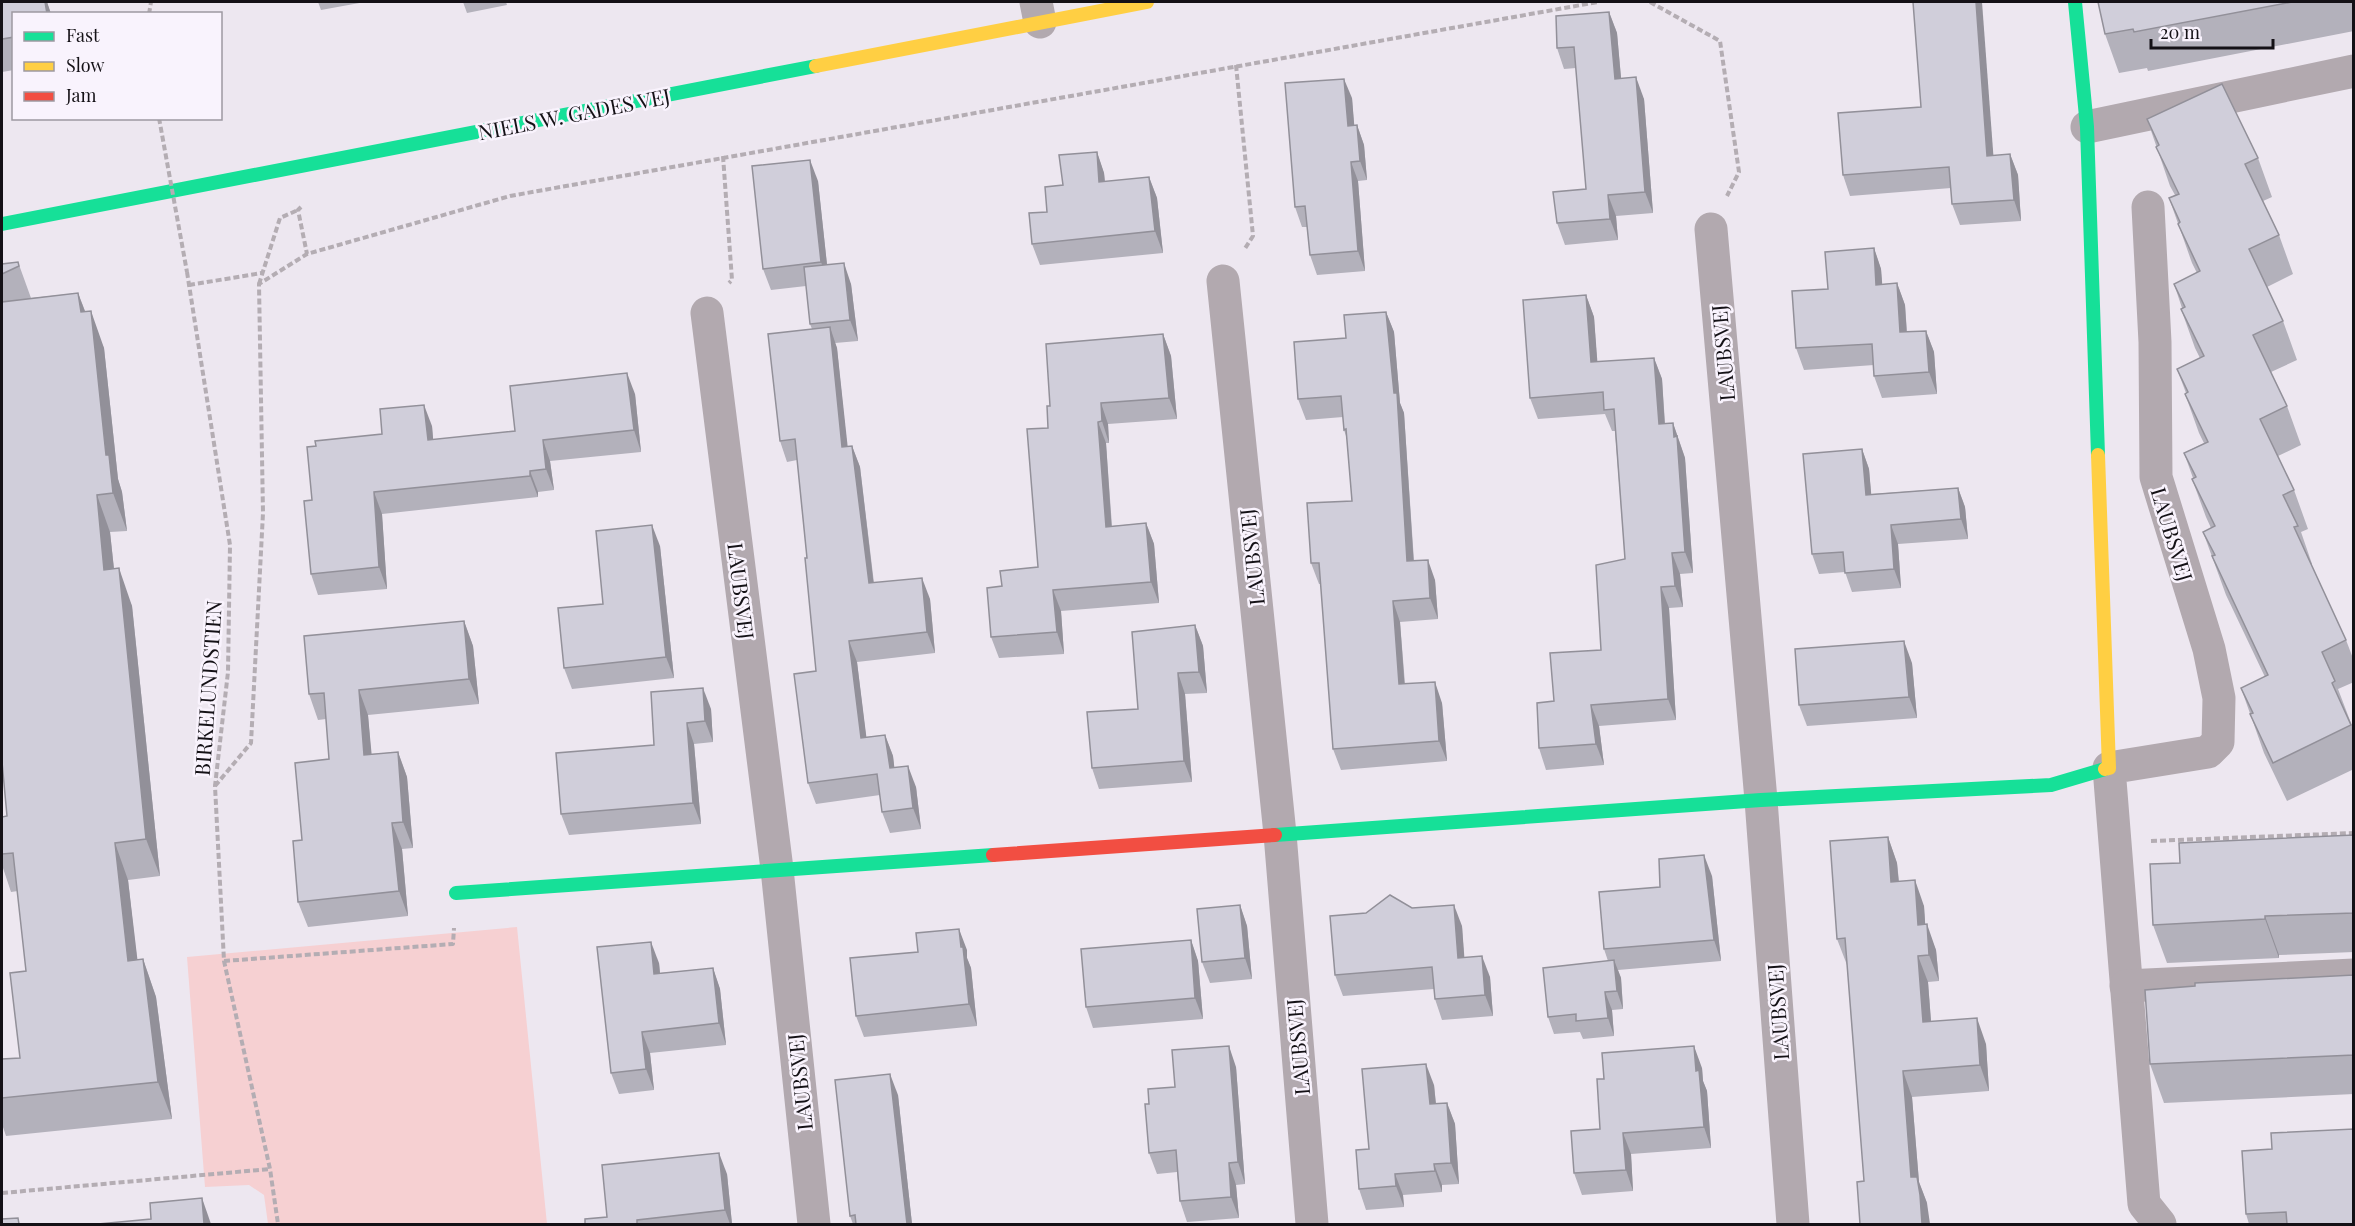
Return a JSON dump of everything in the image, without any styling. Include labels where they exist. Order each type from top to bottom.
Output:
[{"type":"street","name":"NIELS W. GADES VEJ","points":[[2,224],[1038,12],[1147,2]]},
{"type":"street","points":[[2075,2],[2087,127],[2109,768],[2114,842],[2144,1204],[2160,1224]]},
{"type":"street","points":[[2087,127],[2354,71]]},
{"type":"street","name":"LAUBSVEJ","points":[[456,892],[1761,800],[2051,785],[2109,768],[2208,752],[2218,742],[2219,698],[2209,649],[2156,477],[2156,342],[2148,207]]},
{"type":"street","name":"LAUBSVEJ","points":[[1711,229],[1761,800],[1792,1224]]},
{"type":"street","name":"LAUBSVEJ","points":[[1223,281],[1280,834],[1312,1224]]},
{"type":"street","name":"LAUBSVEJ","points":[[707,313],[777,868],[814,1224]]},
{"type":"street","points":[[2126,986],[2354,975]]},
{"type":"path","points":[[259,284],[307,254],[510,196],[723,156],[1598,2]]},
{"type":"path","points":[[1650,2],[1720,41],[1739,172],[1711,229]]},
{"type":"path","points":[[1223,281],[1253,236],[1236,65]]},
{"type":"path","name":"BIRKELUNDSTIEN","points":[[159,120],[187,272],[230,545],[228,672],[215,786],[224,961],[270,1169],[278,1224]]},
{"type":"path","points":[[707,313],[732,280],[723,156]]},
{"type":"path","points":[[215,786],[251,743],[263,513],[259,284],[280,218],[298,208],[310,206]]},
{"type":"path","points":[[298,210],[307,254]]},
{"type":"path","points":[[189,285],[262,273]]},
{"type":"path","points":[[2114,842],[2354,833]]},
{"type":"path","points":[[224,961],[453,944],[456,892]]},
{"type":"path","points":[[2,1193],[270,1169]]},
{"type":"shaded area","points":[[517,927],[547,1224],[268,1224],[264,1195],[249,1185],[205,1187],[187,957]]},
{"type":"building","points":[[2,2],[45,2],[47,12],[12,12],[12,37],[2,39]]},
{"type":"building","points":[[1913,2],[1976,2],[1987,156],[2010,154],[2014,200],[1952,204],[1949,167],[1843,175],[1838,113],[1921,107]]},
{"type":"building","points":[[2098,2],[2292,2],[2134,32],[2133,29],[2105,34]]},
{"type":"building","points":[[1609,12],[1615,79],[1636,77],[1645,192],[1608,195],[1610,219],[1557,223],[1553,192],[1586,189],[1574,47],[1557,48],[1556,16]]},
{"type":"building","points":[[1344,79],[1348,126],[1357,125],[1360,161],[1351,162],[1358,251],[1310,255],[1305,206],[1295,207],[1285,83]]},
{"type":"building","points":[[2222,84],[2258,158],[2245,164],[2279,235],[2249,249],[2283,321],[2253,335],[2287,406],[2260,419],[2294,490],[2283,495],[2298,526],[2294,527],[2346,640],[2322,652],[2335,681],[2332,683],[2351,725],[2273,763],[2250,714],[2253,713],[2241,688],[2268,675],[2212,556],[2215,555],[2203,532],[2215,526],[2192,479],[2196,477],[2184,453],[2208,442],[2185,394],[2188,392],[2177,369],[2204,356],[2181,309],[2185,307],[2174,284],[2200,271],[2178,224],[2180,222],[2169,198],[2179,194],[2156,147],[2159,145],[2147,119]]},
{"type":"building","points":[[1097,152],[1099,182],[1149,177],[1155,231],[1032,244],[1029,213],[1047,212],[1045,187],[1063,185],[1059,155]]},
{"type":"building","points":[[810,160],[821,262],[763,269],[752,166]]},
{"type":"building","points":[[1874,248],[1876,285],[1897,283],[1900,332],[1926,331],[1929,372],[1874,376],[1872,344],[1796,348],[1792,291],[1828,289],[1825,252]]},
{"type":"building","points":[[18,262],[19,266],[2,274],[2,264]]},
{"type":"building","points":[[844,263],[850,320],[810,324],[804,267]]},
{"type":"building","points":[[78,293],[81,312],[91,311],[106,455],[109,455],[113,493],[97,495],[104,570],[119,568],[146,839],[115,843],[128,961],[143,959],[158,1082],[2,1098],[2,1059],[20,1058],[10,973],[26,971],[13,853],[2,854],[2,817],[7,816],[2,762],[2,302]]},
{"type":"building","points":[[1586,295],[1591,362],[1654,358],[1659,424],[1673,423],[1674,437],[1677,436],[1685,552],[1672,553],[1675,586],[1661,587],[1668,699],[1591,705],[1596,744],[1539,748],[1537,703],[1554,701],[1550,653],[1601,650],[1596,565],[1625,559],[1614,409],[1604,410],[1603,392],[1530,398],[1523,300]]},
{"type":"building","points":[[1386,312],[1394,393],[1397,393],[1407,561],[1428,560],[1430,598],[1393,601],[1399,684],[1435,682],[1439,741],[1333,749],[1319,563],[1311,563],[1307,503],[1352,501],[1346,429],[1344,430],[1341,396],[1298,399],[1294,342],[1346,338],[1344,315]]},
{"type":"building","points":[[830,327],[842,447],[852,446],[869,583],[922,578],[927,632],[849,641],[861,738],[885,735],[890,768],[908,766],[913,808],[882,812],[877,774],[808,783],[794,674],[816,671],[805,558],[807,558],[795,439],[780,441],[768,334]]},
{"type":"building","points":[[1163,334],[1169,398],[1101,403],[1102,421],[1098,422],[1106,527],[1146,523],[1151,582],[1053,590],[1057,632],[991,637],[987,588],[1002,586],[1000,571],[1038,567],[1027,429],[1048,428],[1047,406],[1050,406],[1046,344]]},
{"type":"building","points":[[627,373],[634,430],[543,440],[546,469],[530,471],[530,476],[374,492],[379,567],[311,574],[304,501],[312,500],[307,447],[316,446],[315,441],[382,434],[380,409],[424,405],[428,440],[515,431],[510,386]]},
{"type":"building","points":[[1862,449],[1866,495],[1958,488],[1961,519],[1891,525],[1894,569],[1845,573],[1843,552],[1812,554],[1803,454]]},
{"type":"building","points":[[652,525],[666,657],[564,668],[558,608],[603,604],[596,531]]},
{"type":"building","points":[[464,621],[469,679],[359,690],[364,755],[398,752],[403,822],[392,823],[399,891],[298,902],[293,841],[302,840],[295,763],[329,759],[324,693],[309,694],[304,636]]},
{"type":"building","points":[[1195,625],[1199,672],[1178,673],[1184,761],[1092,768],[1087,712],[1138,709],[1132,632]]},
{"type":"building","points":[[1904,641],[1909,697],[1799,705],[1795,649]]},
{"type":"building","points":[[703,688],[705,721],[687,723],[693,803],[561,814],[556,753],[654,745],[651,692]]},
{"type":"building","points":[[2354,835],[2354,913],[2265,916],[2265,919],[2153,925],[2150,864],[2180,863],[2179,843]]},
{"type":"building","points":[[1888,837],[1891,882],[1915,880],[1918,925],[1927,924],[1929,955],[1918,956],[1923,1022],[1977,1018],[1980,1065],[1903,1071],[1911,1177],[1917,1177],[1922,1224],[1860,1224],[1857,1182],[1864,1181],[1845,938],[1837,939],[1830,841]]},
{"type":"building","points":[[1704,855],[1714,940],[1604,949],[1599,892],[1660,887],[1659,859]]},
{"type":"building","points":[[1390,895],[1412,908],[1454,905],[1458,958],[1482,956],[1485,995],[1435,999],[1432,967],[1335,975],[1330,916],[1366,913]]},
{"type":"building","points":[[1240,905],[1245,958],[1202,962],[1197,909]]},
{"type":"building","points":[[959,929],[969,1004],[856,1016],[850,958],[918,952],[916,933]]},
{"type":"building","points":[[1191,940],[1195,998],[1086,1007],[1081,949]]},
{"type":"building","points":[[651,942],[654,974],[713,968],[719,1023],[642,1032],[646,1069],[611,1073],[597,947]]},
{"type":"building","points":[[1614,960],[1617,991],[1605,992],[1608,1018],[1576,1021],[1576,1014],[1548,1017],[1543,968]]},
{"type":"building","points":[[2354,975],[2354,1055],[2150,1064],[2145,990],[2195,986],[2195,983]]},
{"type":"building","points":[[1229,1046],[1238,1162],[1229,1163],[1231,1197],[1180,1201],[1176,1150],[1149,1153],[1145,1104],[1149,1104],[1148,1089],[1175,1087],[1172,1050]]},
{"type":"building","points":[[1694,1046],[1696,1071],[1699,1070],[1704,1127],[1623,1133],[1626,1170],[1574,1173],[1571,1131],[1600,1129],[1597,1079],[1604,1079],[1602,1053]]},
{"type":"building","points":[[1426,1064],[1430,1104],[1447,1103],[1451,1163],[1434,1164],[1435,1171],[1395,1174],[1396,1186],[1359,1189],[1356,1150],[1369,1149],[1362,1069]]},
{"type":"building","points":[[890,1074],[907,1224],[856,1224],[855,1215],[850,1216],[835,1080]]},
{"type":"building","points":[[2354,1129],[2354,1224],[2287,1224],[2286,1212],[2246,1214],[2242,1151],[2272,1149],[2271,1133]]},
{"type":"building","points":[[719,1153],[725,1210],[637,1220],[637,1224],[585,1224],[585,1219],[607,1217],[602,1165]]},
{"type":"building","points":[[202,1198],[204,1224],[98,1224],[151,1219],[150,1203]]},
{"type":"building","points":[[18,1218],[19,1224],[2,1224],[2,1219]]},
{"type":"traffic: fast","points":[[2075,2],[2087,127],[2098,455]]},
{"type":"traffic: fast","points":[[2,224],[816,66]]},
{"type":"traffic: fast","points":[[1275,835],[1761,800],[2051,785],[2105,769]]},
{"type":"traffic: fast","points":[[456,893],[993,855]]},
{"type":"traffic: slow","points":[[816,66],[1147,2]]},
{"type":"traffic: slow","points":[[2098,455],[2109,768],[2105,769]]},
{"type":"traffic: jam","points":[[993,855],[1275,835]]}]
